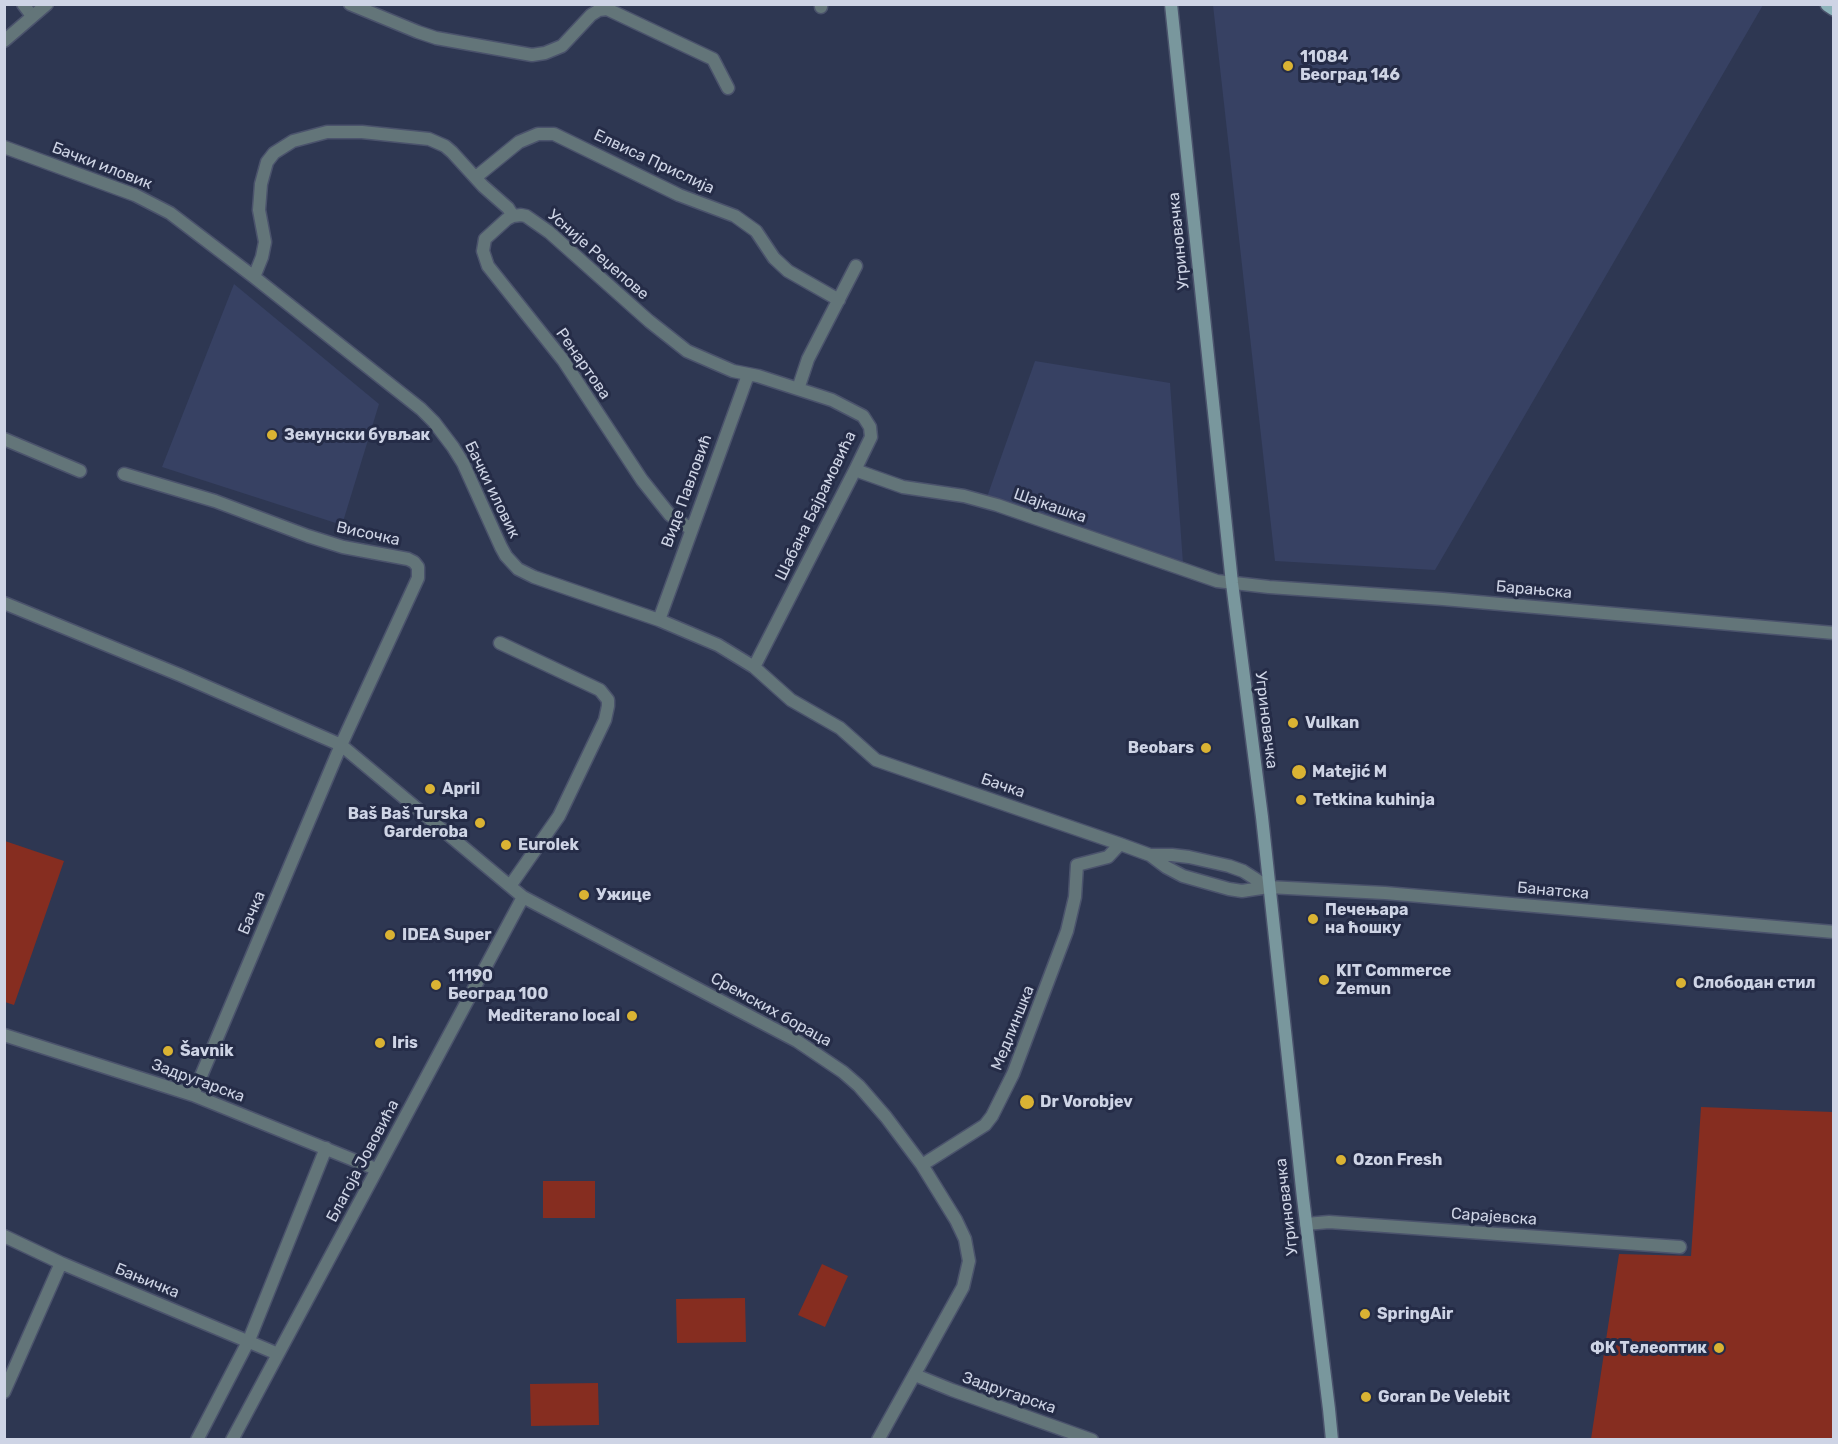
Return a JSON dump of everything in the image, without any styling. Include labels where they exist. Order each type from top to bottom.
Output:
[{"type":"main road","name":"Угриновачка","points":[[1171,4],[1232,583],[1262,817],[1268,887],[1332,1440]]},
{"type":"main road","points":[[1828,4],[1833,8]]},
{"type":"street","points":[[23,4],[32,16]]},
{"type":"street","points":[[4,41],[47,4]]},
{"type":"street","points":[[350,4],[418,33],[532,55],[545,53],[562,45],[591,15],[599,10],[607,9],[713,59],[728,88]]},
{"type":"street","name":"Усније Реџепове","points":[[254,277],[265,242],[259,210],[260,193],[267,162],[274,153],[293,141],[327,132],[362,132],[421,138],[445,146],[483,186],[508,208],[513,216],[521,214],[526,216],[549,232],[649,321],[687,351],[723,368],[798,389]]},
{"type":"street","name":"Елвиса Прислија","points":[[476,177],[519,142],[538,134],[554,134],[684,197],[735,216],[756,231],[774,258],[788,271],[839,300]]},
{"type":"street","name":"Бачки иловик","points":[[4,147],[89,178],[154,204],[170,213],[421,409],[453,447],[463,463],[501,547],[513,564],[525,573],[659,620],[718,645],[754,668],[791,700],[840,728],[876,760]]},
{"type":"street","name":"Ренартова","points":[[513,216],[486,239],[483,251],[488,266],[563,360],[642,480],[670,515],[691,529]]},
{"type":"street","points":[[798,389],[808,359],[856,266]]},
{"type":"street","name":"Виде Павловић","points":[[659,620],[748,375]]},
{"type":"street","name":"Шабана Бајрамовића","points":[[754,668],[871,436],[868,421],[863,416],[843,405],[798,389]]},
{"type":"street","points":[[4,439],[80,471]]},
{"type":"street","name":"Шајкашка","points":[[855,470],[903,487],[964,496],[989,503],[1195,574],[1232,583]]},
{"type":"street","name":"Височка","points":[[124,474],[215,501],[343,547],[408,559],[418,567],[418,578],[341,745]]},
{"type":"street","name":"Барањска","points":[[1232,583],[1833,633]]},
{"type":"street","points":[[4,603],[180,675],[341,745],[523,897]]},
{"type":"street","points":[[500,643],[600,690],[608,700],[604,720],[559,816],[510,886]]},
{"type":"street","name":"Бачка","points":[[193,1095],[341,745]]},
{"type":"street","name":"Бачка","points":[[876,760],[1150,855],[1183,876],[1242,891],[1268,887]]},
{"type":"street","name":"Медлиншка","points":[[922,1165],[985,1125],[996,1108],[1029,1035],[1067,931],[1075,897],[1077,865],[1108,857],[1120,844]]},
{"type":"street","name":"Бачка","points":[[1150,855],[1180,856],[1229,866],[1243,871],[1268,887]]},
{"type":"street","name":"Банатска","points":[[1268,887],[1394,894],[1833,932]]},
{"type":"street","name":"Сремских бораца","points":[[523,897],[762,1022],[821,1056],[859,1086],[922,1165],[966,1239],[969,1261],[963,1287],[878,1440]]},
{"type":"street","name":"Благоја Јововића","points":[[232,1440],[523,897]]},
{"type":"street","name":"Задругарска","points":[[4,1035],[193,1095],[376,1169]]},
{"type":"street","name":"Благоја Јововића","points":[[197,1440],[249,1340],[326,1148]]},
{"type":"street","name":"Сарајевска","points":[[1306,1224],[1329,1222],[1680,1247]]},
{"type":"street","name":"Бањичка","points":[[4,1236],[61,1263],[278,1354]]},
{"type":"street","points":[[4,1392],[61,1263]]},
{"type":"street","name":"Задругарска","points":[[915,1375],[1092,1440]]},
{"type":"shaded area","points":[[1213,5],[1763,5],[1435,570],[1275,561]]},
{"type":"shaded area","name":"Земунски бувљак","points":[[234,284],[379,404],[342,525],[162,467]]},
{"type":"shaded area","points":[[1035,361],[1170,383],[1183,563],[987,497]]},
{"type":"shaded area","points":[[5,841],[64,861],[14,1005],[5,1002]]},
{"type":"shaded area","name":"ФК Телеоптик","points":[[1701,1107],[1833,1112],[1833,1439],[1591,1439],[1619,1254],[1691,1256]]},
{"type":"shaded area","points":[[543,1181],[595,1181],[595,1218],[543,1218]]},
{"type":"shaded area","points":[[822,1264],[848,1276],[825,1327],[798,1315]]},
{"type":"shaded area","points":[[745,1298],[746,1342],[677,1343],[676,1299]]},
{"type":"shaded area","points":[[598,1383],[599,1425],[531,1426],[530,1384]]},
{"type":"place","name":"11084 Београд 146","points":[[1288,66]]},
{"type":"place","name":"Земунски бувљак","points":[[272,435]]},
{"type":"place","name":"Vulkan","points":[[1293,723]]},
{"type":"place","name":"Beobars","points":[[1206,748]]},
{"type":"place","name":"Matejić M","points":[[1299,772]]},
{"type":"place","name":"April","points":[[430,789]]},
{"type":"place","name":"Tetkina kuhinja","points":[[1301,800]]},
{"type":"place","name":"Baš Baš Turska Garderoba","points":[[480,823]]},
{"type":"place","name":"Eurolek","points":[[506,845]]},
{"type":"place","name":"Ужице","points":[[584,895]]},
{"type":"place","name":"Печењара на ћошку","points":[[1313,919]]},
{"type":"place","name":"IDEA Super","points":[[390,935]]},
{"type":"place","name":"KIT Commerce Zemun","points":[[1324,980]]},
{"type":"place","name":"Слободан стил","points":[[1681,983]]},
{"type":"place","name":"11190 Београд 100","points":[[436,985]]},
{"type":"place","name":"Mediterano local","points":[[632,1016]]},
{"type":"place","name":"Iris","points":[[380,1043]]},
{"type":"place","name":"Šavnik","points":[[168,1051]]},
{"type":"place","name":"Dr Vorobjev","points":[[1027,1102]]},
{"type":"place","name":"Ozon Fresh","points":[[1341,1160]]},
{"type":"place","name":"SpringAir","points":[[1365,1314]]},
{"type":"place","name":"ФК Телеоптик","points":[[1719,1348]]},
{"type":"place","name":"Goran De Velebit","points":[[1366,1397]]}]
